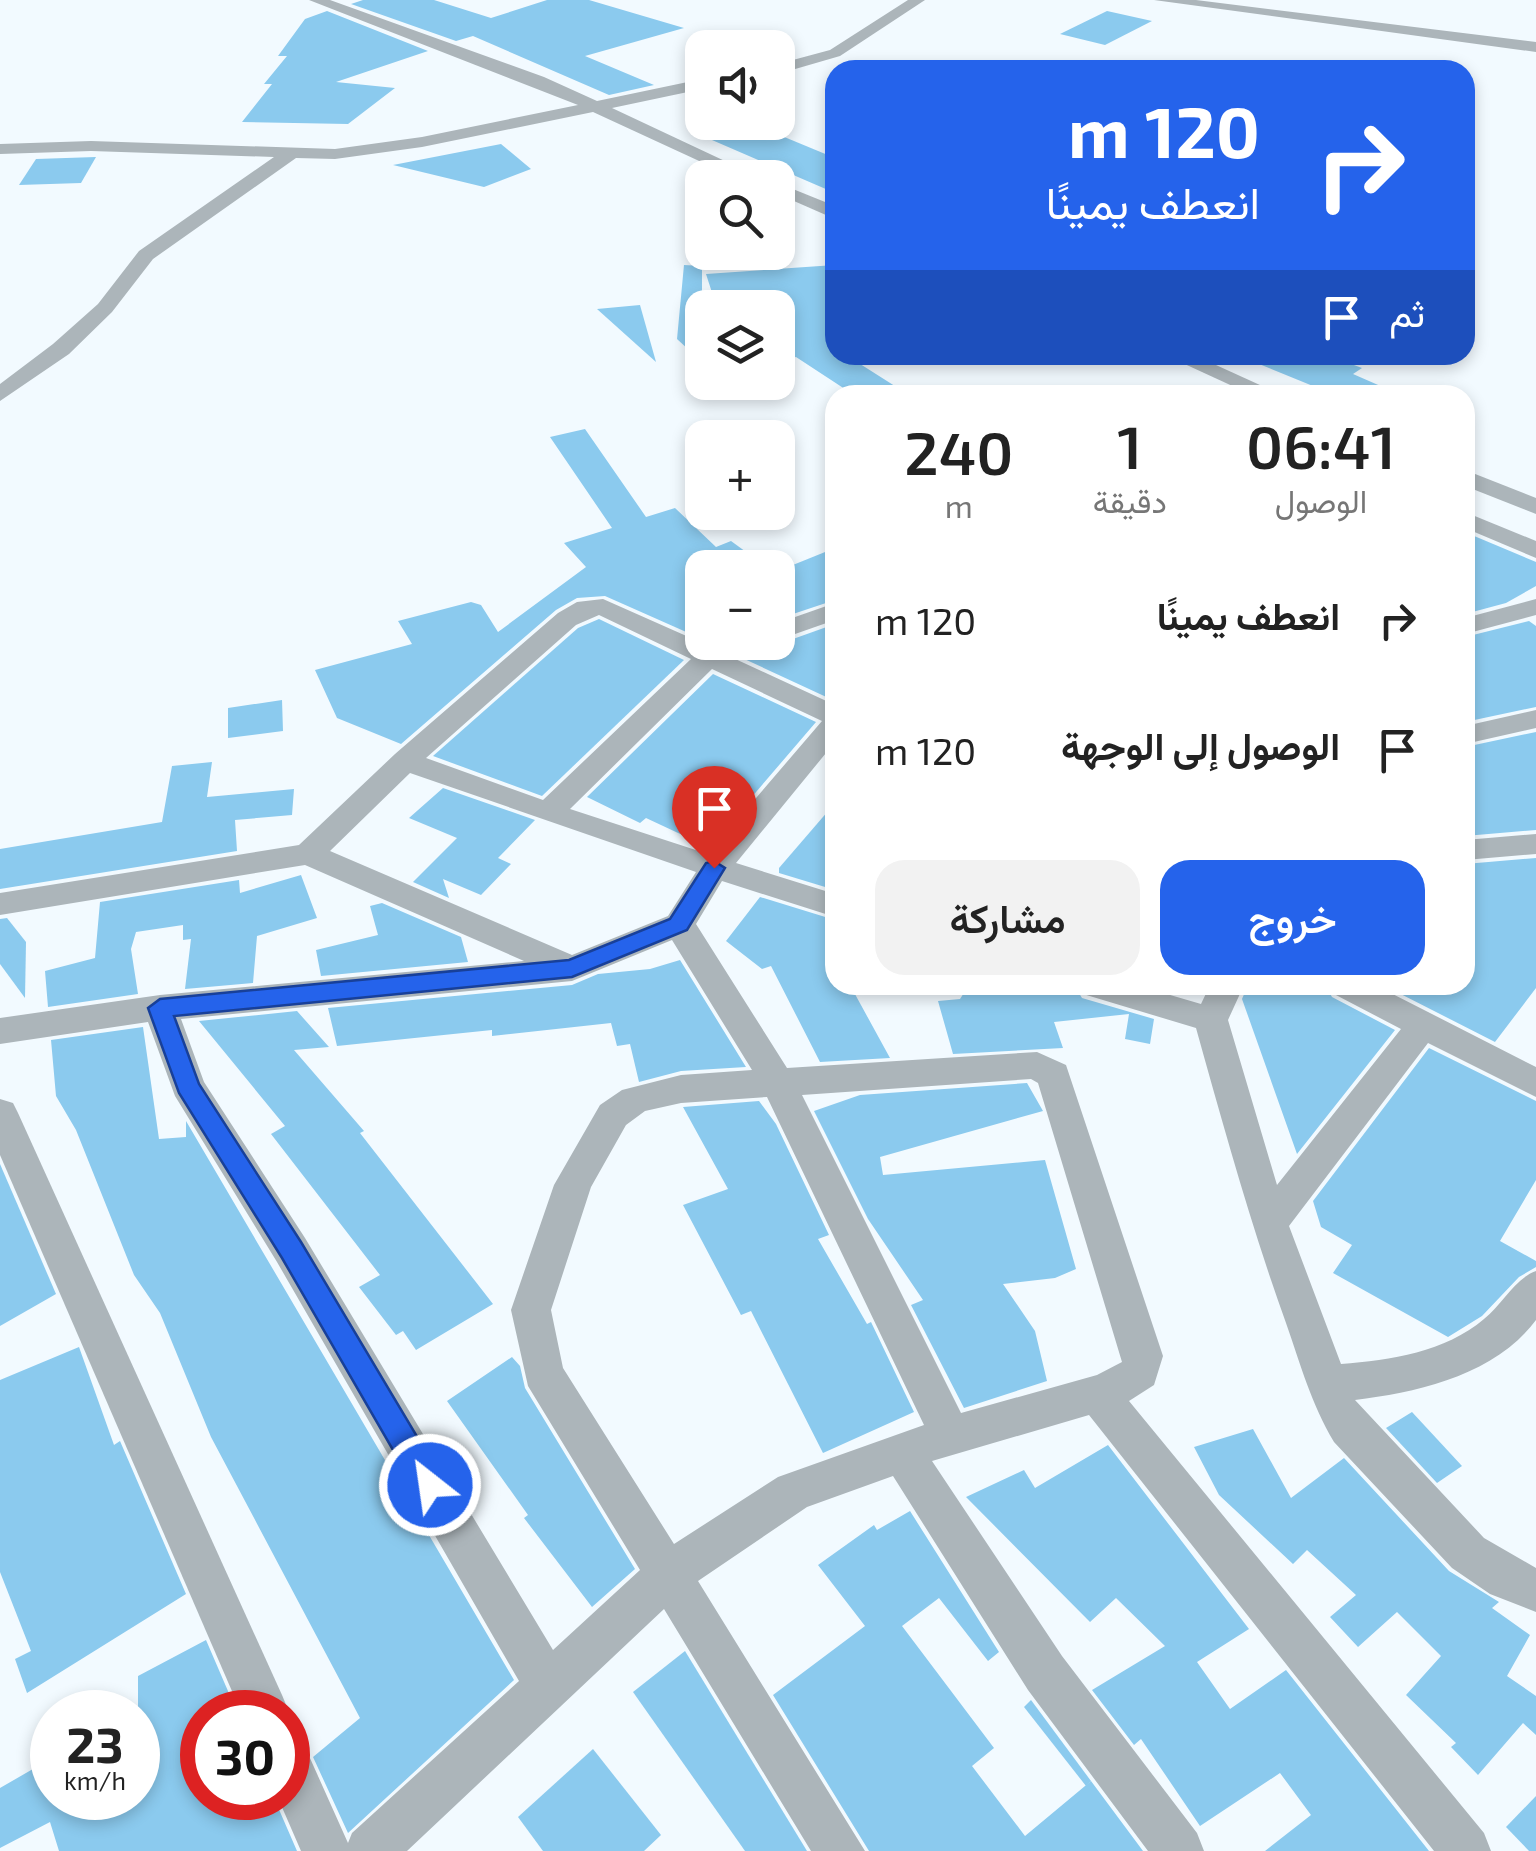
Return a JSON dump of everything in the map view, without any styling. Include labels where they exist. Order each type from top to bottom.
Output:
[{"type":"street","points":[[316,0],[598,105],[714,160]]},
{"type":"street","points":[[795,64],[835,52],[918,0]]},
{"type":"street","points":[[1161,0],[1536,47]]},
{"type":"street","points":[[0,149],[92,146],[289,155],[422,142],[685,87]]},
{"type":"street","points":[[0,394],[60,349],[105,308],[146,255],[289,155]]},
{"type":"street","points":[[795,195],[825,209]]},
{"type":"street","points":[[1200,365],[1247,385]]},
{"type":"street","points":[[1475,481],[1534,507]]},
{"type":"street","points":[[1498,532],[1534,507]]},
{"type":"street","points":[[1475,523],[1536,550]]},
{"type":"street","points":[[308,854],[405,761],[566,619],[586,608],[604,607],[685,643]]},
{"type":"street","points":[[1475,623],[1536,608]]},
{"type":"street","points":[[795,626],[825,615]]},
{"type":"street","points":[[548,814],[706,660]]},
{"type":"street","points":[[721,660],[825,715]]},
{"type":"street","points":[[1475,732],[1536,719]]},
{"type":"street","points":[[0,1032],[160,1008],[572,968],[678,924],[714,868],[825,732]]},
{"type":"street","points":[[405,761],[548,814],[825,903]]},
{"type":"street","points":[[1475,849],[1536,844]]},
{"type":"street","points":[[0,904],[308,854],[572,968]]},
{"type":"street","points":[[678,924],[778,1083],[950,1434]]},
{"type":"street","points":[[1168,995],[1219,1002],[1270,1224],[1325,1384],[1350,1428],[1468,1553],[1506,1578],[1536,1590]]},
{"type":"street","points":[[1365,995],[1536,1083]]},
{"type":"street","points":[[160,1008],[188,1086],[292,1250],[548,1686]]},
{"type":"street","points":[[1270,1224],[1423,1025]]},
{"type":"street","points":[[370,1851],[670,1573],[792,1492],[950,1434],[1097,1394],[1134,1379],[1144,1366],[1143,1356],[1053,1076],[1046,1069],[1022,1062],[681,1088],[634,1100],[613,1115],[573,1185],[531,1310],[543,1373],[670,1573],[840,1851]]},
{"type":"street","points":[[0,1113],[255,1690]]},
{"type":"street","points":[[1325,1384],[1380,1380],[1434,1367],[1509,1324],[1536,1288]]},
{"type":"street","points":[[1097,1394],[1466,1851]]},
{"type":"street","points":[[902,1452],[1045,1673],[1178,1851]]},
{"type":"street","points":[[310,1814],[326,1851]]},
{"type":"building","points":[[363,0],[434,0],[491,18],[547,0],[589,0],[684,28],[585,56],[654,85],[609,95],[473,36],[456,41],[351,4]]},
{"type":"building","points":[[327,11],[428,51],[336,82],[395,88],[348,124],[242,122],[272,84],[264,84],[287,56],[278,56],[305,19]]},
{"type":"building","points":[[1107,11],[1152,21],[1105,45],[1060,34]]},
{"type":"building","points":[[712,140],[792,140],[825,154],[825,189],[795,176],[795,160],[758,160]]},
{"type":"building","points":[[501,144],[531,169],[484,187],[393,165]]},
{"type":"building","points":[[96,157],[81,183],[19,185],[36,159]]},
{"type":"building","points":[[685,265],[685,270],[702,270],[702,290],[685,290],[685,346],[677,339]]},
{"type":"building","points":[[825,266],[825,365],[862,365],[893,385],[839,385],[795,357],[795,290],[711,290],[706,274]]},
{"type":"building","points":[[640,305],[656,362],[597,309]]},
{"type":"building","points":[[1262,365],[1354,365],[1362,368],[1353,374],[1378,385],[1310,385]]},
{"type":"building","points":[[585,429],[646,517],[675,508],[685,518],[685,530],[698,530],[716,547],[731,541],[743,550],[685,550],[685,631],[605,596],[577,598],[556,610],[401,744],[337,718],[315,670],[412,644],[398,621],[471,602],[481,605],[498,632],[586,567],[564,543],[612,528],[550,437]]},
{"type":"building","points":[[1475,536],[1536,562],[1536,586],[1506,603],[1475,611]]},
{"type":"building","points":[[825,552],[825,603],[795,613],[795,564]]},
{"type":"building","points":[[599,619],[684,660],[542,796],[433,756],[578,628]]},
{"type":"building","points":[[1529,621],[1536,626],[1536,707],[1475,720],[1475,634]]},
{"type":"building","points":[[825,628],[825,696],[746,660],[795,660],[795,638]]},
{"type":"building","points":[[713,674],[816,722],[708,847],[646,818],[640,823],[587,797]]},
{"type":"building","points":[[282,700],[283,731],[228,738],[228,708]]},
{"type":"building","points":[[1536,732],[1536,830],[1475,835],[1475,745]]},
{"type":"building","points":[[212,762],[207,797],[294,789],[292,815],[235,820],[237,851],[0,889],[0,849],[162,822],[172,766]]},
{"type":"building","points":[[443,788],[535,820],[498,858],[511,864],[481,895],[443,879],[449,898],[413,882],[457,838],[409,818]]},
{"type":"building","points":[[825,815],[825,887],[779,873],[779,868]]},
{"type":"building","points":[[1536,858],[1536,988],[1495,1042],[1403,995],[1475,995],[1475,863]]},
{"type":"building","points":[[301,875],[317,918],[257,936],[253,983],[185,989],[191,939],[183,940],[183,925],[136,932],[131,949],[138,994],[48,1007],[45,971],[95,958],[100,902],[239,880],[240,893]]},
{"type":"building","points":[[760,897],[825,917],[825,995],[855,995],[890,1058],[820,1062],[771,966],[762,969],[726,941]]},
{"type":"building","points":[[382,903],[461,937],[468,962],[321,976],[316,950],[378,935],[370,906]]},
{"type":"building","points":[[7,918],[26,942],[25,998],[0,964],[0,919]]},
{"type":"building","points":[[680,960],[746,1067],[681,1071],[639,1082],[630,1044],[617,1046],[611,1023],[492,1036],[492,1030],[337,1046],[328,1008],[572,985],[598,974],[650,969]]},
{"type":"building","points":[[963,995],[1080,995],[1154,1019],[1150,1044],[1125,1039],[1129,1014],[1054,1022],[1063,1048],[953,1054],[938,1001],[960,999]]},
{"type":"building","points":[[1244,995],[1331,995],[1395,1030],[1297,1154]]},
{"type":"building","points":[[297,1011],[329,1047],[294,1050],[364,1131],[360,1133],[493,1304],[416,1350],[403,1331],[396,1335],[359,1287],[380,1275],[271,1134],[285,1126],[199,1021]]},
{"type":"building","points":[[143,1027],[159,1139],[186,1137],[186,1121],[514,1680],[348,1833],[313,1757],[360,1718],[211,1437],[160,1313],[134,1275],[76,1130],[56,1096],[51,1040]]},
{"type":"building","points":[[1429,1048],[1536,1101],[1536,1180],[1500,1241],[1536,1261],[1536,1267],[1519,1277],[1482,1316],[1448,1337],[1333,1273],[1352,1245],[1321,1227],[1313,1201]]},
{"type":"building","points":[[1027,1083],[1043,1111],[880,1157],[883,1175],[1045,1160],[1076,1269],[1055,1278],[1003,1284],[1035,1331],[1047,1381],[964,1408],[911,1305],[923,1300],[868,1219],[814,1111],[860,1095]]},
{"type":"building","points":[[759,1101],[776,1124],[829,1235],[818,1239],[867,1324],[871,1322],[914,1412],[823,1453],[751,1311],[741,1315],[683,1205],[728,1189],[683,1107]]},
{"type":"building","points":[[0,1164],[56,1294],[0,1326]]},
{"type":"building","points":[[79,1347],[114,1445],[120,1441],[186,1594],[27,1693],[15,1659],[31,1651],[0,1572],[0,1380]]},
{"type":"building","points":[[512,1357],[520,1366],[525,1388],[635,1569],[592,1607],[524,1518],[528,1515],[447,1401]]},
{"type":"building","points":[[1412,1412],[1462,1466],[1437,1483],[1386,1428]]},
{"type":"building","points":[[1253,1429],[1291,1498],[1344,1458],[1449,1571],[1499,1602],[1492,1608],[1530,1635],[1507,1676],[1536,1696],[1536,1735],[1523,1723],[1478,1775],[1451,1747],[1456,1743],[1406,1695],[1441,1656],[1397,1612],[1358,1647],[1330,1617],[1356,1595],[1307,1550],[1293,1564],[1219,1495],[1194,1447]]},
{"type":"building","points":[[1108,1445],[1249,1629],[1197,1662],[1230,1709],[1286,1670],[1429,1851],[1265,1851],[1311,1815],[1280,1773],[1200,1826],[1141,1739],[1134,1745],[1092,1690],[1165,1646],[1116,1598],[1090,1622],[966,1497],[1024,1470],[1035,1488]]},
{"type":"building","points":[[910,1511],[999,1652],[988,1661],[939,1598],[902,1626],[994,1748],[972,1766],[1025,1836],[1091,1781],[1143,1851],[869,1851],[773,1695],[865,1626],[818,1565],[874,1525],[877,1530]]},
{"type":"building","points":[[206,1640],[228,1690],[180,1690],[180,1820],[284,1820],[297,1851],[59,1851],[50,1822],[0,1848],[0,1788],[30,1771],[30,1820],[160,1820],[160,1690],[138,1690],[138,1676]]},
{"type":"building","points":[[685,1651],[807,1851],[745,1851],[633,1692]]},
{"type":"building","points":[[1031,1700],[1091,1781],[1086,1786],[1024,1707]]},
{"type":"building","points":[[593,1749],[661,1835],[644,1851],[543,1851],[518,1817]]},
{"type":"building","points":[[1536,1796],[1536,1851],[1529,1851],[1506,1827]]},
{"type":"route","points":[[430,1485],[292,1250],[188,1086],[176,1062],[160,1008],[572,968],[678,924],[714,868]]}]
